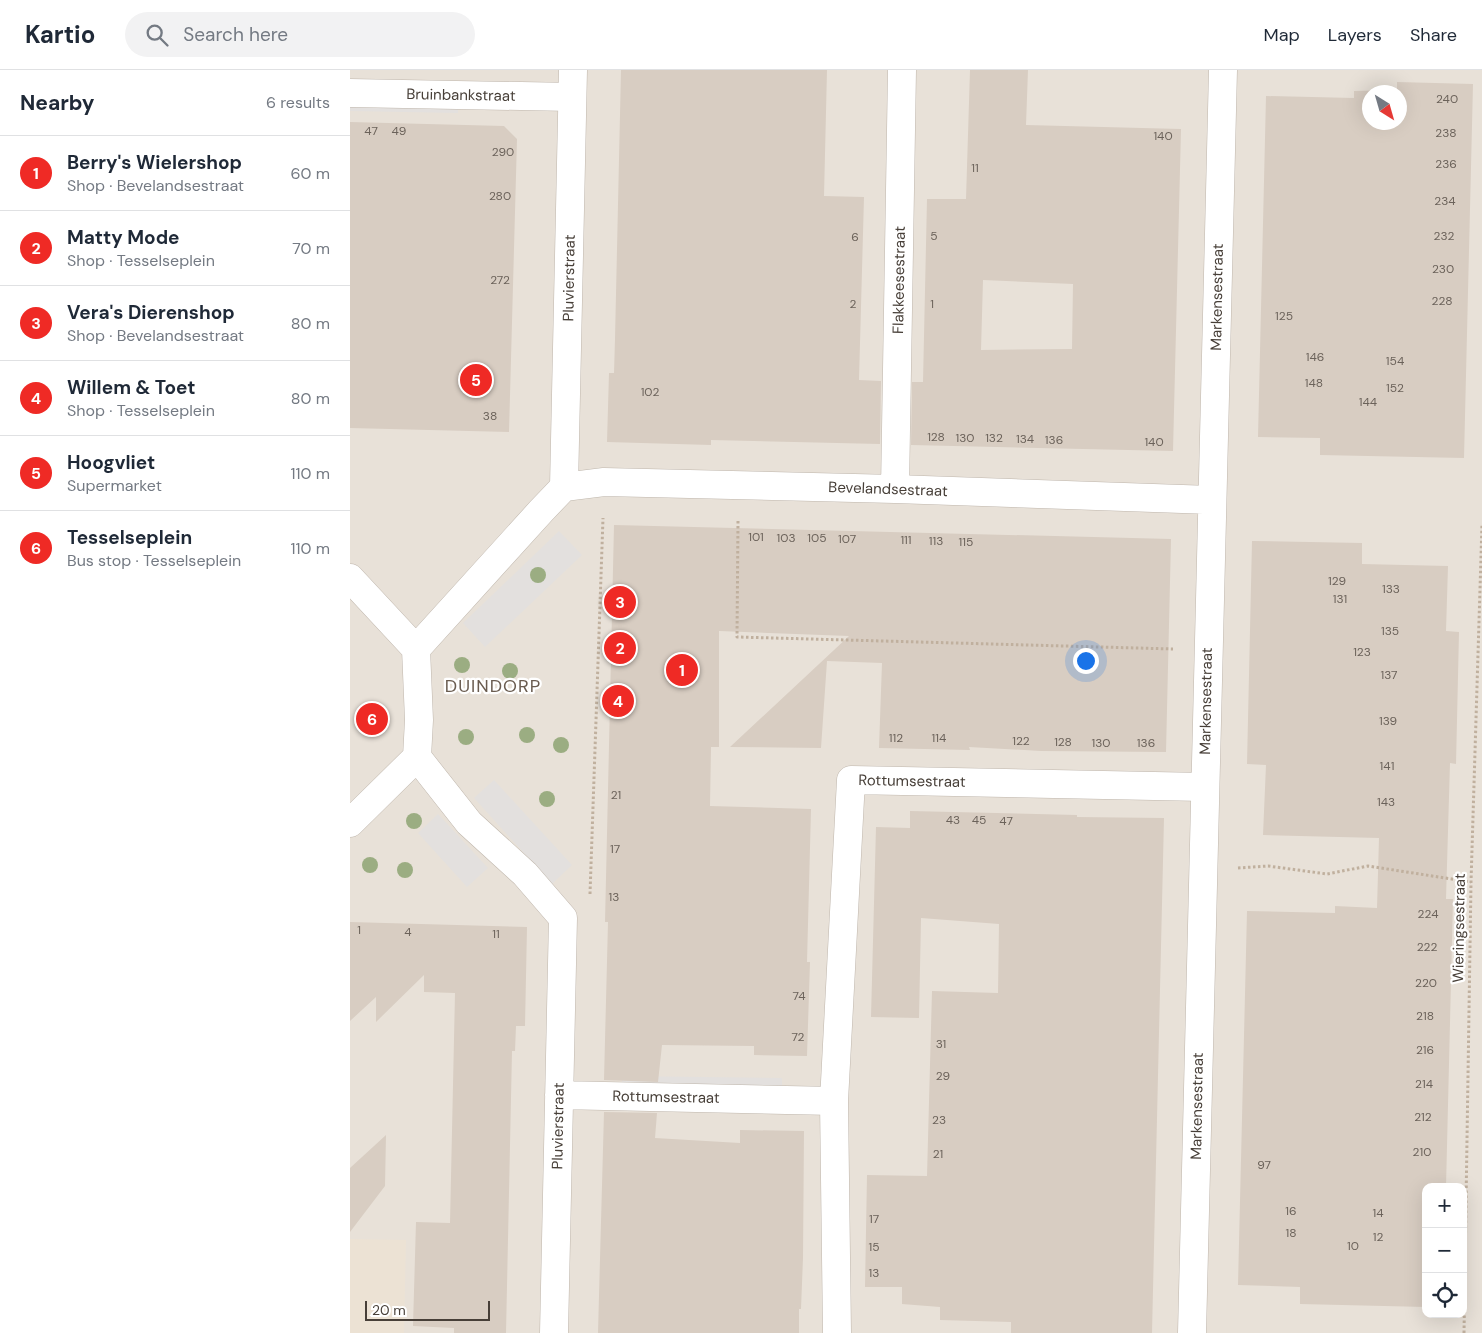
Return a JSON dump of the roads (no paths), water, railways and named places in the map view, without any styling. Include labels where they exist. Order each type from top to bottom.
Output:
[{"type":"street","name":"Pluvierstraat","points":[[564,487],[573,70]]},
{"type":"street","name":"Flakkeesestraat","points":[[895,489],[902,70]]},
{"type":"street","name":"Markensestraat","points":[[1192,1333],[1223,70]]},
{"type":"street","name":"Bruinbankstraat","points":[[350,93],[572,97]]},
{"type":"street","name":"Bevelandsestraat","points":[[564,487],[604,482],[895,489],[1211,500]]},
{"type":"street","points":[[416,649],[564,487]]},
{"type":"street","points":[[350,578],[416,649],[419,720],[417,757],[350,823]]},
{"type":"street","name":"Pluvierstraat","points":[[417,757],[469,822],[525,874],[563,918],[554,1333]]},
{"type":"street","name":"Rottumsestraat","points":[[837,1333],[834,1101],[851,780],[1204,786]]},
{"type":"street","name":"Rottumsestraat","points":[[559,1095],[834,1101]]},
{"type":"place","name":"Hoogvliet","points":[[476,380]]},
{"type":"place","name":"Vera's Dierenshop","points":[[620,602]]},
{"type":"place","name":"Matty Mode","points":[[620,648]]},
{"type":"place","name":"Berry's Wielershop","points":[[682,670]]},
{"type":"place","name":"Willem & Toet","points":[[618,701]]},
{"type":"place","name":"Tesselseplein","points":[[372,719]]},
{"type":"district","name":"DUINDORP","points":[[493,686]]}]
